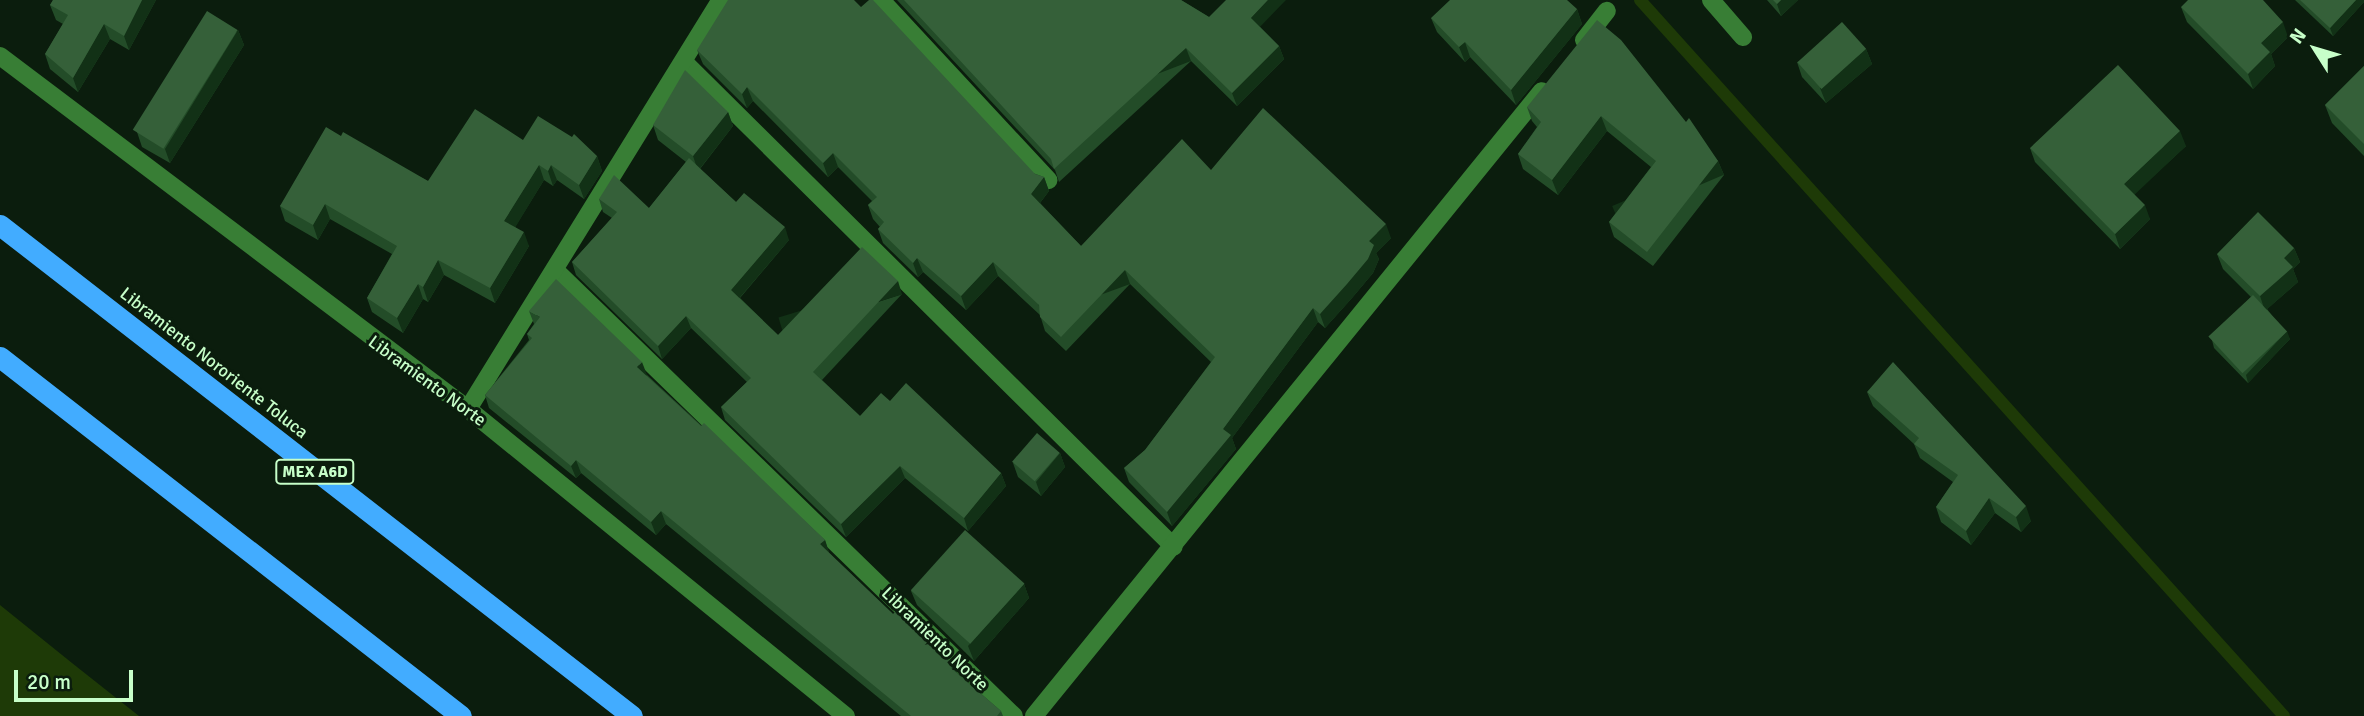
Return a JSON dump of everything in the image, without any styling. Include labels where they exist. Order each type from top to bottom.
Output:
[{"type":"highway","name":"Libramiento Nororiente Toluca","points":[[0,225],[632,716]]},
{"type":"highway","points":[[0,357],[461,716]]},
{"type":"street","points":[[468,409],[721,0]]},
{"type":"street","points":[[881,0],[1048,180]]},
{"type":"street","points":[[1710,0],[1743,37]]},
{"type":"street","points":[[1572,54],[1607,11]]},
{"type":"street","name":"Libramiento Norte","points":[[0,56],[468,409],[846,716]]},
{"type":"street","points":[[684,62],[1174,547]]},
{"type":"street","points":[[1034,716],[1555,75]]},
{"type":"street","name":"Libramiento Norte","points":[[555,270],[1014,716]]},
{"type":"shaded area","points":[[0,605],[72,663],[139,716],[0,716]]},
{"type":"building","points":[[53,0],[142,0],[124,36],[104,24],[73,78],[45,54],[68,15],[50,5]]},
{"type":"building","points":[[728,0],[854,0],[861,7],[873,0],[1035,174],[1044,177],[1031,194],[1081,246],[1182,139],[1211,170],[1263,108],[1386,224],[1369,241],[1374,245],[1368,259],[1347,284],[1320,314],[1313,308],[1223,429],[1231,435],[1167,512],[1124,468],[1145,450],[1215,357],[1125,270],[1061,337],[1040,317],[1039,305],[993,262],[961,296],[917,258],[913,263],[878,229],[884,222],[868,205],[877,197],[833,153],[823,163],[747,87],[742,94],[697,50]]},
{"type":"building","points":[[904,0],[1181,0],[1209,17],[1226,0],[1268,0],[1251,18],[1279,46],[1232,93],[1186,48],[1054,169],[1051,159]]},
{"type":"building","points":[[1450,0],[1567,0],[1577,9],[1511,90],[1465,42],[1459,47],[1431,18]]},
{"type":"building","points":[[2188,0],[2263,0],[2283,22],[2261,43],[2270,52],[2248,74],[2181,7]]},
{"type":"building","points":[[2300,0],[2356,0],[2330,28]]},
{"type":"building","points":[[207,11],[238,30],[163,149],[133,130]]},
{"type":"building","points":[[1597,20],[1621,40],[1686,122],[1689,118],[1718,161],[1647,252],[1609,222],[1656,161],[1601,116],[1552,180],[1518,154],[1541,122],[1527,107]]},
{"type":"building","points":[[1842,22],[1866,49],[1822,89],[1797,62]]},
{"type":"building","points":[[2118,65],[2180,131],[2124,184],[2145,205],[2115,234],[2030,148]]},
{"type":"building","points":[[2364,66],[2364,144],[2325,105]]},
{"type":"building","points":[[685,70],[728,112],[693,156],[653,125]]},
{"type":"building","points":[[475,109],[523,140],[538,116],[572,137],[574,134],[597,156],[579,185],[551,165],[548,171],[539,165],[504,221],[524,232],[490,288],[438,260],[423,287],[418,284],[397,318],[367,298],[397,246],[325,204],[313,225],[280,206],[326,127],[341,136],[343,132],[428,181]]},
{"type":"building","points":[[689,158],[736,202],[744,193],[785,227],[731,290],[778,335],[862,247],[898,281],[813,372],[860,416],[881,393],[890,401],[906,383],[1001,473],[964,518],[900,466],[841,524],[721,407],[751,378],[686,316],[658,346],[572,262],[617,212],[599,199],[614,175],[649,208]]},
{"type":"building","points":[[2258,212],[2294,248],[2284,258],[2293,267],[2260,296],[2217,254]]},
{"type":"building","points":[[556,279],[642,362],[637,367],[701,426],[704,423],[825,540],[820,544],[893,614],[897,610],[954,665],[951,668],[1001,711],[997,716],[911,716],[661,511],[651,522],[576,460],[571,466],[485,395],[532,338],[527,334],[540,317],[529,311]]},
{"type":"building","points":[[2253,295],[2287,332],[2242,373],[2208,337]]},
{"type":"building","points":[[1893,362],[2026,506],[2016,517],[1989,498],[1966,531],[1936,507],[1958,475],[1914,444],[1919,438],[1867,392]]},
{"type":"building","points":[[1037,433],[1060,453],[1035,481],[1012,462]]},
{"type":"building","points":[[965,530],[1024,584],[970,644],[911,590]]},
{"type":"waterway","points":[[1640,0],[2284,716]]}]
